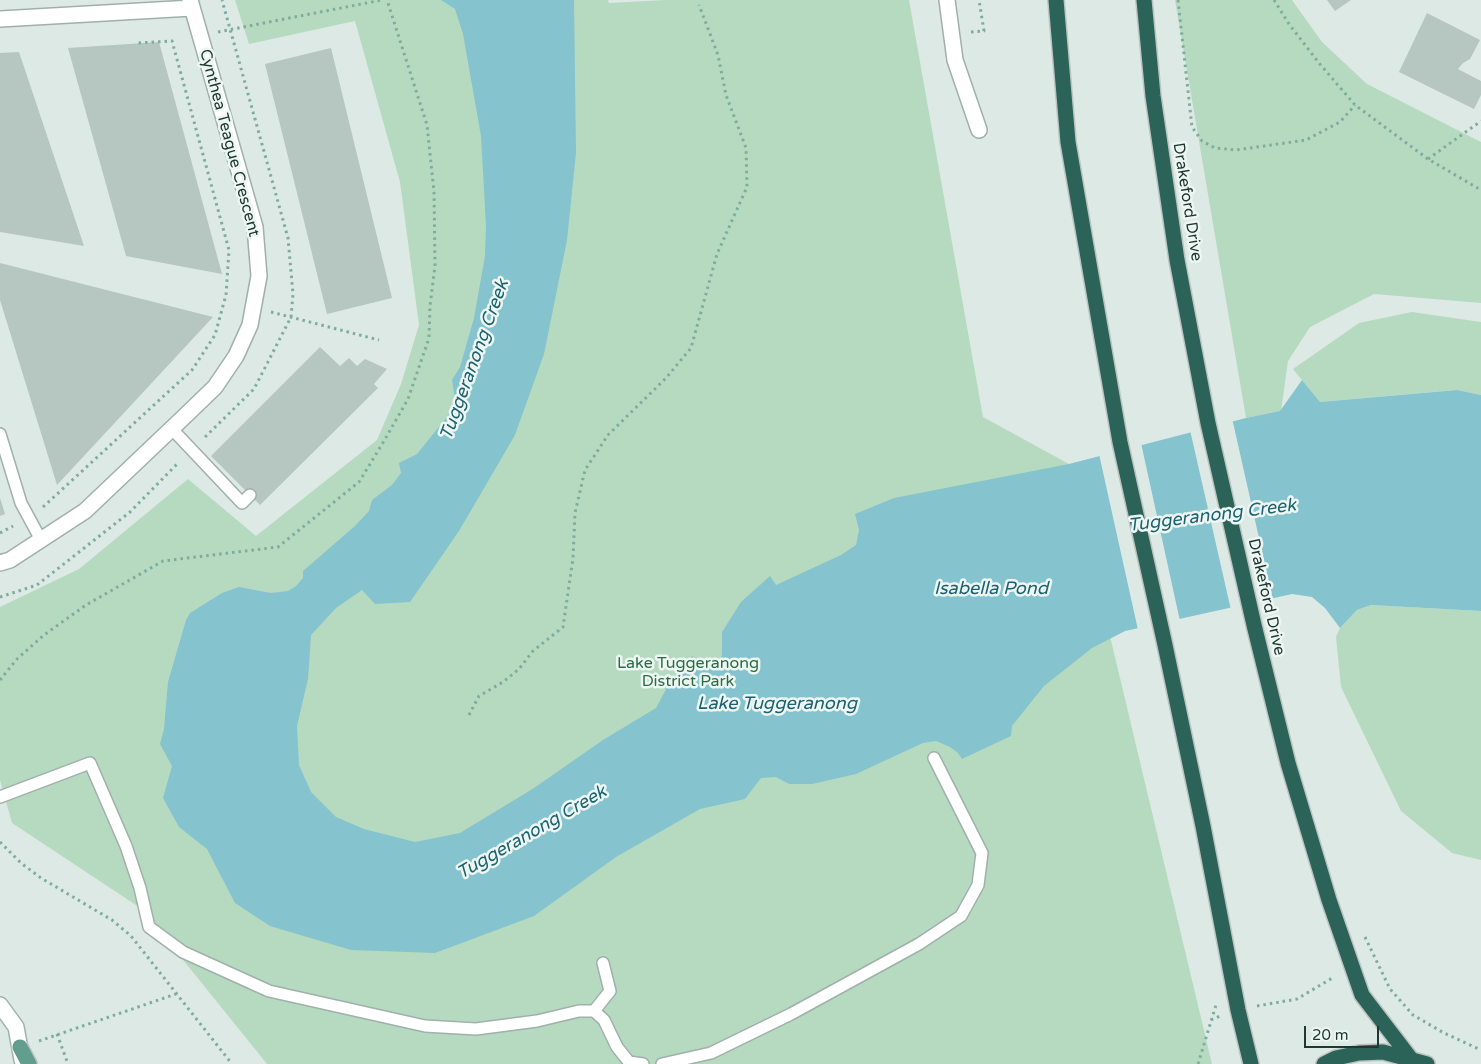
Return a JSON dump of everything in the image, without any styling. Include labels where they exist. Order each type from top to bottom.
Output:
[{"type":"highway","points":[[1056,0],[1068,142],[1120,442],[1203,826],[1238,1010],[1252,1064]]},
{"type":"highway","name":"Drakeford Drive","points":[[1144,0],[1153,96],[1177,260],[1208,422],[1254,625],[1288,763],[1329,900],[1362,995],[1411,1059]]},
{"type":"highway","points":[[1324,1064],[1336,1058],[1359,1053],[1384,1052],[1427,1064]]},
{"type":"main road","points":[[20,1047],[29,1064]]},
{"type":"street","points":[[947,0],[955,60],[979,130]]},
{"type":"street","points":[[0,19],[191,4]]},
{"type":"street","name":"Cynthea Teague Crescent","points":[[0,563],[10,560],[85,511],[172,429],[215,387],[236,356],[250,325],[259,276],[255,227],[191,4]]},
{"type":"street","points":[[0,1005],[16,1027],[22,1064]]},
{"type":"lane","points":[[172,429],[242,503],[250,495]]},
{"type":"lane","points":[[0,434],[21,503],[41,540]]},
{"type":"lane","points":[[662,1064],[711,1053],[791,1014],[919,944],[960,916],[978,885],[982,853],[934,758]]},
{"type":"lane","points":[[0,797],[90,763],[126,846],[140,888],[148,927],[183,952],[270,991],[425,1026],[476,1029],[594,1011],[604,1020],[617,1047],[629,1062],[642,1064]]},
{"type":"lane","points":[[594,1011],[610,991],[603,963]]},
{"type":"path","points":[[0,598],[37,584],[130,512],[254,389],[290,317],[293,294],[288,238],[222,0]]},
{"type":"path","points":[[137,43],[172,41],[382,0]]},
{"type":"path","points":[[0,680],[18,659],[51,630],[86,605],[163,561],[278,547],[359,482],[408,400],[429,338],[430,306],[435,266],[434,192],[427,125],[386,0]]},
{"type":"path","points":[[1178,0],[1192,126],[1202,141],[1215,148],[1236,150],[1306,140],[1340,122],[1355,105]]},
{"type":"path","points":[[1274,0],[1289,24],[1319,63],[1355,105],[1428,159],[1481,190]]},
{"type":"path","points":[[469,715],[479,696],[503,682],[519,669],[534,651],[563,626],[573,558],[575,513],[585,470],[608,435],[666,378],[691,348],[717,254],[747,186],[746,148],[726,95],[718,55],[699,5]]},
{"type":"path","points":[[0,532],[36,513],[192,370],[215,335],[226,295],[230,250],[172,41]]},
{"type":"path","points":[[1428,159],[1481,121]]},
{"type":"path","points":[[253,307],[379,340]]},
{"type":"path","points":[[0,673],[5,674]]},
{"type":"path","points":[[0,842],[21,863],[40,878],[112,920],[131,936],[232,1064]]},
{"type":"path","points":[[1198,1064],[1211,1020],[1238,1010],[1297,999],[1351,967],[1376,958],[1390,989],[1413,1015],[1450,1037],[1481,1050]]},
{"type":"path","points":[[20,1047],[176,994]]},
{"type":"path","points":[[57,1034],[68,1064]]},
{"type":"green space","name":"Lake Tuggeranong District Park","points":[[235,0],[608,0],[609,3],[666,0],[909,0],[983,417],[1069,464],[1212,1064],[267,1064],[142,909],[12,823],[0,780],[0,607],[79,569],[188,479],[256,536],[377,440],[401,384],[419,325],[400,182],[355,21],[249,44]]},
{"type":"green space","points":[[1175,0],[1292,0],[1322,42],[1367,84],[1481,142],[1481,303],[1374,294],[1310,327],[1288,361],[1281,411],[1246,418]]},
{"type":"green space","points":[[1412,312],[1481,322],[1481,395],[1456,390],[1320,402],[1293,369],[1359,323]]},
{"type":"green space","points":[[1371,605],[1481,611],[1481,860],[1452,853],[1401,811],[1341,687],[1336,637],[1340,628],[1357,610]]},
{"type":"water","points":[[441,0],[574,0],[576,153],[567,240],[544,354],[515,435],[459,531],[410,602],[375,604],[362,590],[336,608],[311,635],[308,679],[297,726],[299,765],[311,792],[336,817],[364,829],[415,842],[460,833],[534,788],[603,740],[656,708],[671,680],[692,656],[715,669],[722,655],[722,632],[741,602],[770,576],[776,585],[841,555],[856,545],[859,530],[855,514],[894,498],[1069,464],[1280,411],[1302,380],[1320,402],[1457,390],[1481,395],[1481,611],[1371,605],[1357,610],[1340,628],[1325,608],[1312,597],[1292,594],[1125,631],[1092,648],[1044,686],[1012,726],[1011,736],[962,759],[950,747],[936,741],[923,743],[856,774],[812,784],[789,784],[776,777],[761,778],[745,799],[700,809],[616,857],[534,916],[435,953],[351,950],[270,926],[235,903],[207,849],[179,827],[163,798],[172,766],[160,744],[164,729],[168,682],[186,620],[190,613],[222,593],[239,587],[271,593],[288,591],[296,586],[303,578],[303,571],[355,526],[369,511],[372,500],[392,485],[401,473],[399,463],[417,454],[447,417],[455,399],[452,380],[460,367],[474,318],[485,256],[486,226],[481,136],[463,34],[455,9]]},
{"type":"pier","points":[[1232,418],[1273,600],[1231,610],[1190,430]]},
{"type":"pier","points":[[1141,443],[1180,621],[1138,630],[1099,454]]},
{"type":"building","points":[[1327,0],[1351,0],[1335,11]]},
{"type":"building","points":[[1427,13],[1480,40],[1470,59],[1458,69],[1481,81],[1481,95],[1474,109],[1399,72]]},
{"type":"building","points":[[159,42],[222,274],[126,256],[68,48]]},
{"type":"building","points":[[331,48],[392,298],[327,314],[265,64]]},
{"type":"building","points":[[19,52],[84,246],[0,232],[0,53]]},
{"type":"building","points":[[0,263],[213,317],[57,485],[0,300]]},
{"type":"building","points":[[320,347],[340,366],[349,358],[357,366],[365,359],[387,369],[374,384],[378,388],[260,505],[211,456]]},
{"type":"building","points":[[0,498],[5,514],[0,516]]},
{"type":"water label","name":"Tuggeranong Creek","points":[[475,360]]},
{"type":"water label","name":"Tuggeranong Creek","points":[[1212,516]]},
{"type":"water label","name":"Isabella Pond","points":[[991,589]]},
{"type":"water label","name":"Lake Tuggeranong","points":[[777,704]]},
{"type":"water label","name":"Tuggeranong Creek","points":[[532,833]]}]
